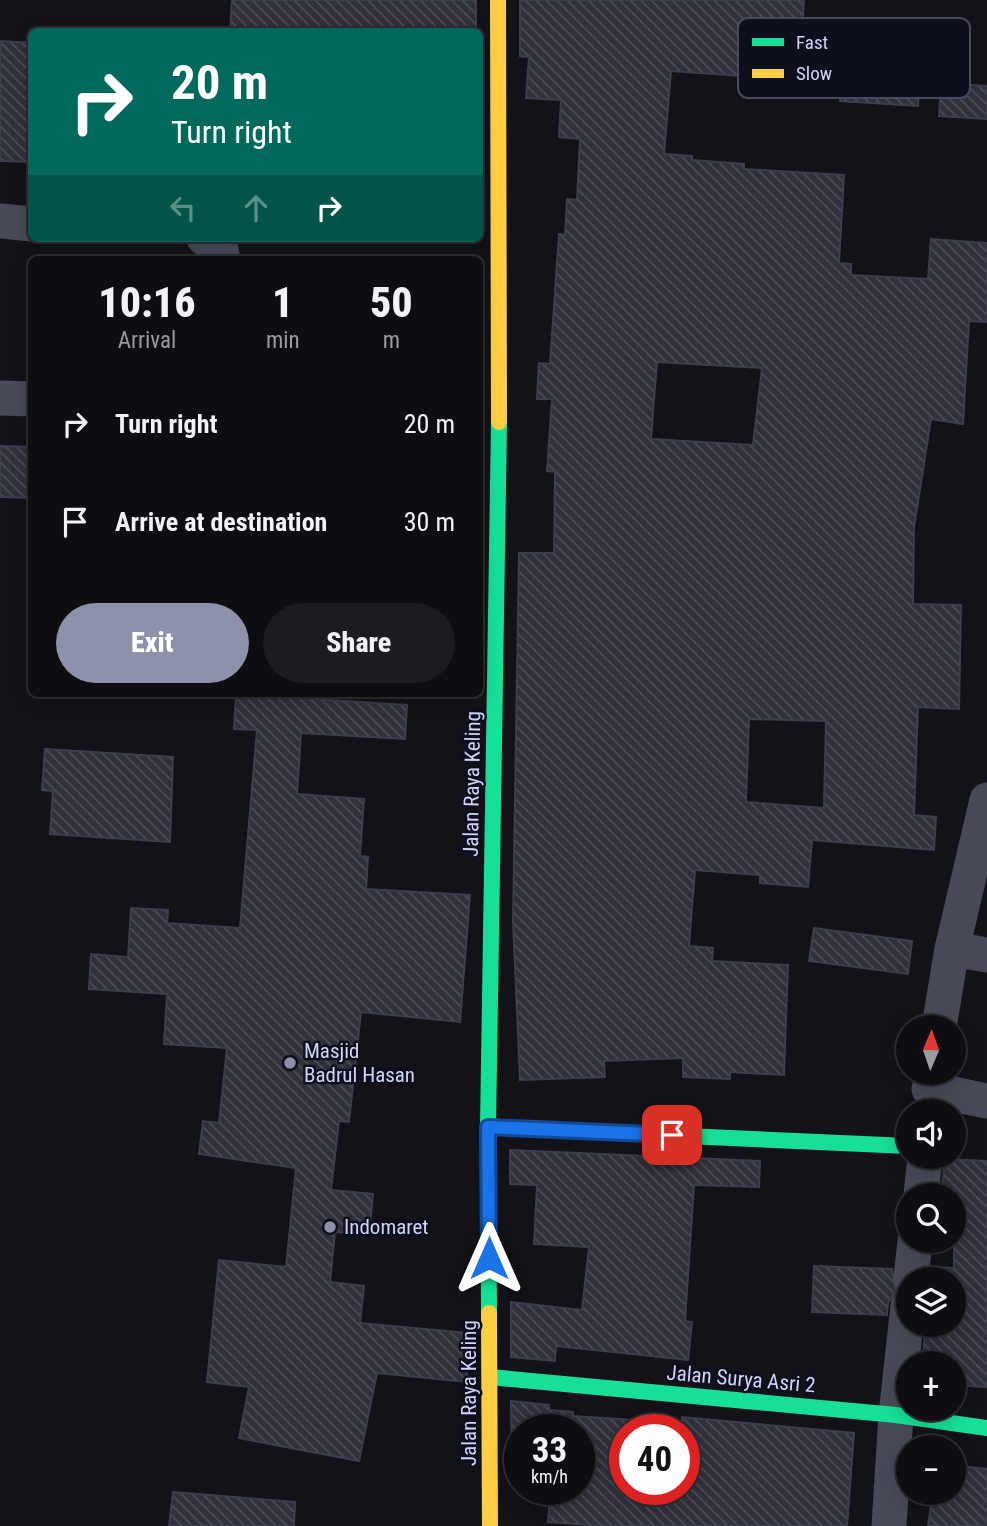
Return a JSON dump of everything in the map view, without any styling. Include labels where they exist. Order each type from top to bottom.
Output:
[{"type":"street","name":"Jalan Raya Keling","points":[[490,1526],[489,416],[498,0]]},
{"type":"street","points":[[0,221],[28,224]]},
{"type":"street","points":[[0,398],[28,399]]},
{"type":"street","points":[[941,1015],[952,949],[987,800]]},
{"type":"street","points":[[952,949],[987,956]]},
{"type":"street","points":[[929,1091],[987,1101]]},
{"type":"street","points":[[488,1127],[896,1145]]},
{"type":"street","name":"Jalan Surya Asri 2","points":[[491,1377],[896,1415]]},
{"type":"street","points":[[889,1526],[896,1415]]},
{"type":"street","name":"Jalan Surya Asri 2","points":[[938,1421],[987,1428]]},
{"type":"building","points":[[232,0],[476,0],[476,28],[230,28]]},
{"type":"building","points":[[520,0],[804,0],[803,18],[738,18],[738,76],[671,71],[664,154],[692,156],[692,160],[744,164],[744,169],[844,175],[839,263],[851,264],[851,275],[928,279],[931,239],[987,243],[987,322],[969,321],[963,424],[931,419],[914,527],[913,604],[961,605],[959,709],[918,707],[914,815],[936,817],[934,850],[812,840],[808,887],[760,883],[760,875],[695,870],[689,946],[713,948],[712,961],[788,965],[784,1075],[730,1072],[730,1079],[683,1077],[683,1058],[604,1061],[605,1077],[520,1080],[513,921],[519,553],[554,553],[555,472],[547,471],[552,399],[537,399],[539,363],[550,364],[559,234],[565,235],[567,199],[577,200],[580,139],[559,137],[561,100],[526,98],[529,57],[520,56]],"holes":[[[657,362],[762,368],[753,445],[651,439]],[[749,719],[826,721],[824,808],[746,802]]]},
{"type":"building","points":[[0,41],[28,43],[28,162],[0,161]]},
{"type":"building","points":[[970,85],[987,86],[987,119],[939,116],[940,98],[970,98]]},
{"type":"building","points":[[840,98],[918,98],[918,106],[840,101]]},
{"type":"building","points":[[0,446],[28,447],[28,498],[0,497]]},
{"type":"building","points":[[236,697],[283,697],[407,705],[405,739],[301,733],[297,794],[364,799],[360,856],[368,857],[366,889],[470,895],[460,1022],[361,1012],[349,1122],[339,1121],[331,1190],[373,1194],[369,1234],[335,1232],[330,1282],[364,1286],[360,1323],[467,1333],[467,1382],[377,1373],[359,1461],[239,1438],[249,1387],[207,1382],[219,1260],[286,1267],[296,1168],[199,1154],[203,1121],[219,1123],[227,1048],[164,1044],[167,994],[89,989],[91,954],[128,957],[131,908],[168,910],[167,923],[240,928],[257,730],[234,729]]},
{"type":"building","points":[[45,749],[173,757],[170,842],[50,834],[53,791],[42,790]]},
{"type":"building","points":[[814,928],[912,941],[908,974],[809,961]]},
{"type":"building","points":[[510,1150],[760,1161],[759,1187],[694,1185],[685,1321],[692,1322],[688,1360],[556,1346],[555,1361],[511,1357],[511,1302],[582,1310],[589,1247],[534,1244],[537,1185],[510,1184]]},
{"type":"building","points":[[966,1160],[987,1161],[987,1387],[966,1386],[966,1351],[923,1351],[925,1337],[966,1337],[966,1267],[954,1267],[954,1253],[966,1253],[966,1183],[942,1183],[944,1169],[966,1169]]},
{"type":"building","points":[[814,1266],[892,1269],[896,1291],[888,1303],[887,1315],[812,1312]]},
{"type":"building","points":[[511,1401],[549,1405],[549,1410],[573,1412],[511,1414]]},
{"type":"building","points":[[595,1417],[609,1418],[609,1505],[700,1505],[700,1419],[854,1433],[847,1526],[603,1526],[548,1522],[550,1505],[595,1505]]},
{"type":"building","points":[[966,1466],[987,1469],[987,1526],[928,1526],[931,1505],[966,1505]]},
{"type":"building","points":[[173,1492],[295,1502],[294,1526],[169,1526]]},
{"type":"traffic: fast","points":[[489,1313],[488,1127],[499,422]]},
{"type":"traffic: fast","points":[[488,1127],[896,1145]]},
{"type":"traffic: fast","points":[[490,1377],[896,1415],[987,1428]]},
{"type":"traffic: slow","points":[[498,0],[499,422]]},
{"type":"traffic: slow","points":[[489,1313],[490,1526]]},
{"type":"place","name":"Masjid Badrul Hasan","points":[[290,1063]]},
{"type":"place","name":"Indomaret","points":[[330,1227]]},
{"type":"route","points":[[489,1258],[488,1127],[672,1135]]}]
